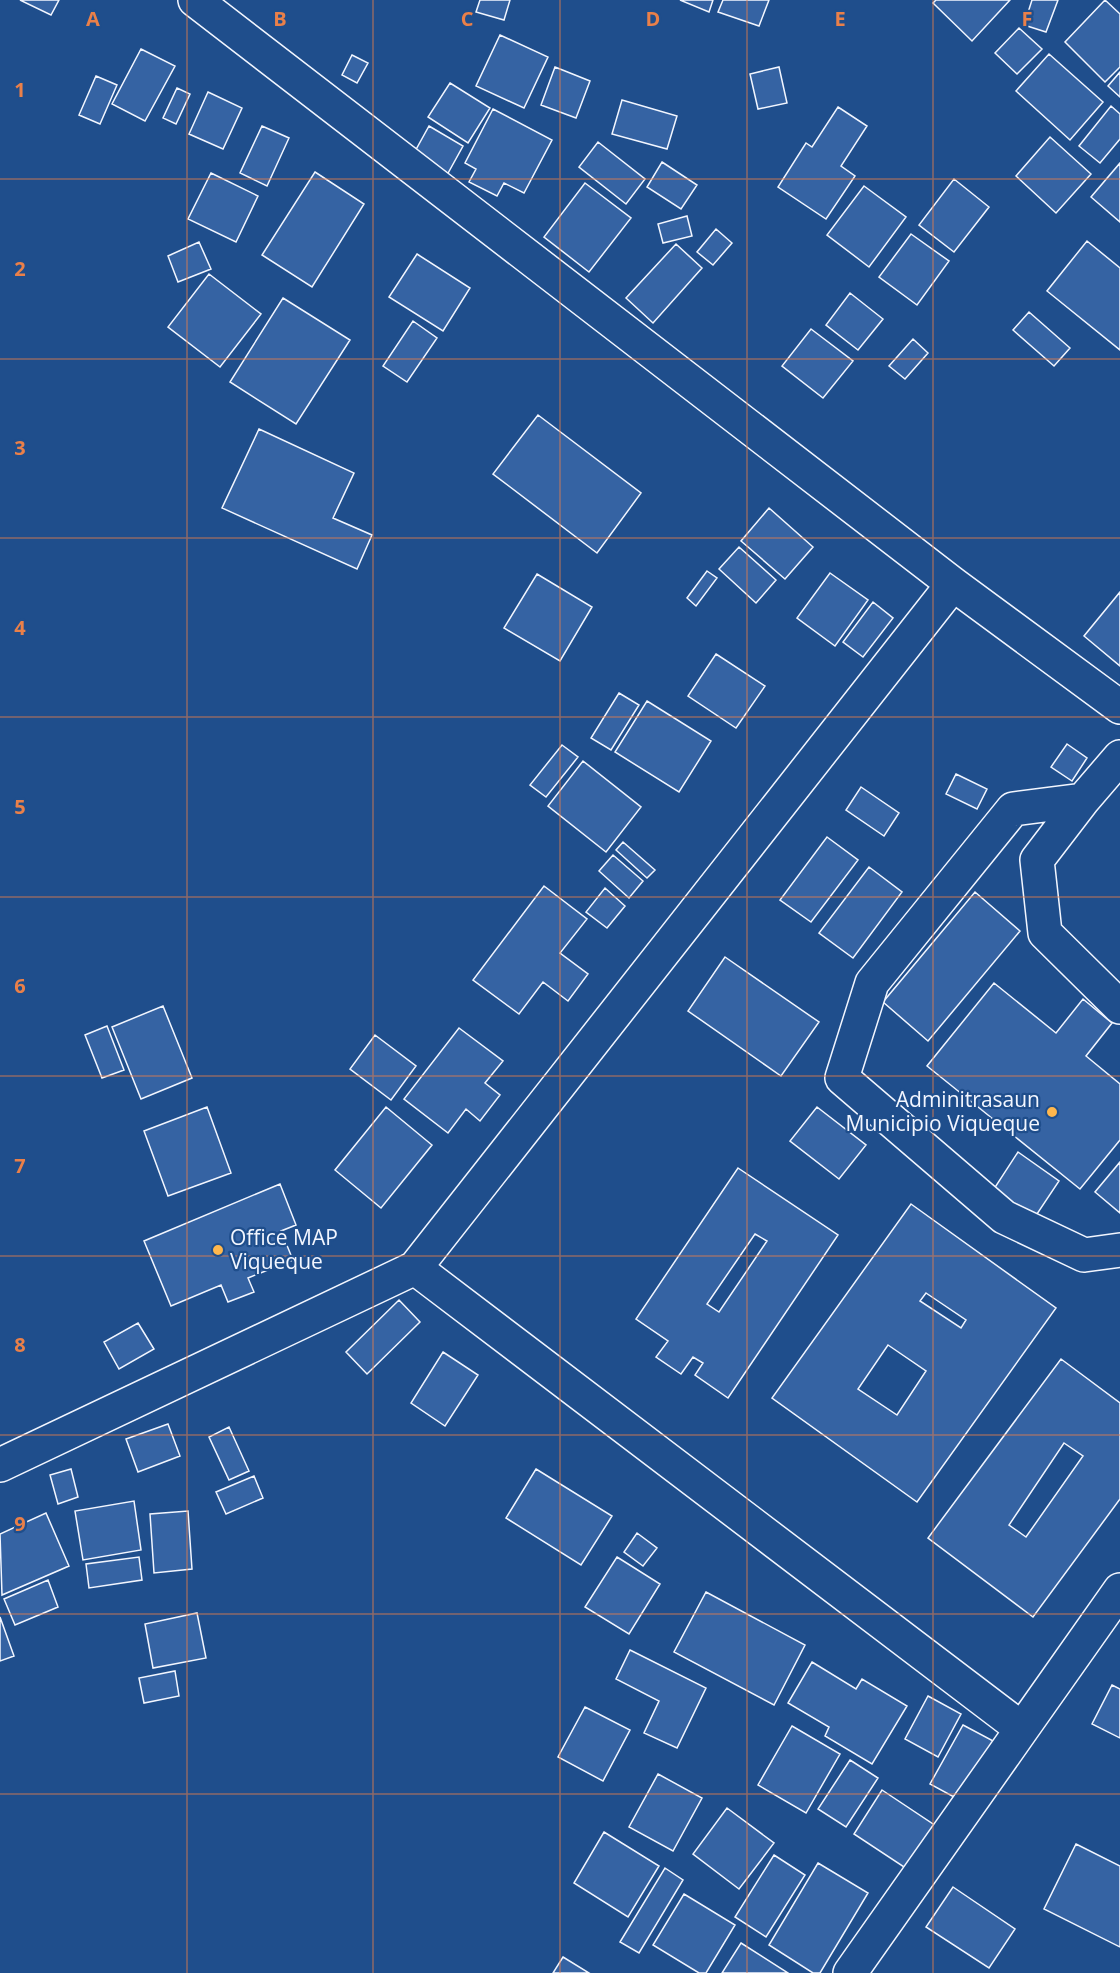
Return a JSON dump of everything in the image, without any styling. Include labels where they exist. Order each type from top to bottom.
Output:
[{"type":"street","points":[[195,0],[953,584],[1120,707]]},
{"type":"street","points":[[0,1465],[415,1268],[953,584]]},
{"type":"street","points":[[1120,757],[1083,800],[1037,860],[1045,933],[1120,1007]]},
{"type":"street","points":[[1083,800],[1013,809],[872,983],[842,1078],[1005,1217],[1084,1255],[1120,1250]]},
{"type":"street","points":[[415,1268],[1022,1729]]},
{"type":"street","points":[[850,1973],[1120,1590]]},
{"type":"building","points":[[20,0],[59,0],[51,15]]},
{"type":"building","points":[[480,0],[510,0],[504,20],[476,12]]},
{"type":"building","points":[[680,0],[713,0],[709,12]]},
{"type":"building","points":[[723,0],[769,0],[759,26],[718,12]]},
{"type":"building","points":[[936,0],[1010,0],[972,41],[933,3]]},
{"type":"building","points":[[1032,0],[1058,0],[1046,32],[1024,25]]},
{"type":"building","points":[[1105,0],[1120,14],[1120,67],[1105,82],[1065,42]]},
{"type":"building","points":[[1019,28],[1042,49],[1017,74],[995,53]]},
{"type":"building","points":[[500,35],[548,57],[524,108],[476,86]]},
{"type":"building","points":[[141,49],[175,66],[145,121],[112,104]]},
{"type":"building","points":[[1049,54],[1103,102],[1070,140],[1016,91]]},
{"type":"building","points":[[352,55],[368,63],[357,83],[342,75]]},
{"type":"building","points":[[555,67],[590,81],[576,118],[541,105]]},
{"type":"building","points":[[779,67],[787,103],[758,109],[750,74]]},
{"type":"building","points":[[1120,72],[1120,97],[1108,86]]},
{"type":"building","points":[[96,76],[117,85],[100,124],[79,115]]},
{"type":"building","points":[[450,83],[490,108],[468,143],[428,117]]},
{"type":"building","points":[[177,88],[190,94],[176,124],[163,118]]},
{"type":"building","points":[[208,92],[242,108],[223,149],[189,134]]},
{"type":"building","points":[[622,100],[677,116],[667,149],[612,134]]},
{"type":"building","points":[[1111,106],[1120,114],[1120,139],[1100,163],[1079,146]]},
{"type":"building","points":[[838,107],[867,126],[841,166],[855,176],[826,219],[778,187],[806,143],[812,147]]},
{"type":"building","points":[[493,109],[552,140],[524,193],[504,183],[497,196],[469,182],[476,169],[465,163]]},
{"type":"building","points":[[262,126],[289,138],[267,186],[240,173]]},
{"type":"building","points":[[429,126],[463,146],[447,175],[413,155]]},
{"type":"building","points":[[1050,137],[1091,174],[1056,213],[1016,176]]},
{"type":"building","points":[[598,142],[645,179],[626,204],[579,167]]},
{"type":"building","points":[[662,162],[697,185],[681,209],[647,187]]},
{"type":"building","points":[[1120,163],[1120,222],[1091,197]]},
{"type":"building","points":[[315,172],[364,204],[312,287],[262,255]]},
{"type":"building","points":[[211,173],[258,196],[236,242],[188,219]]},
{"type":"building","points":[[954,179],[989,207],[954,252],[919,225]]},
{"type":"building","points":[[585,183],[631,218],[589,272],[544,237]]},
{"type":"building","points":[[864,186],[906,217],[869,267],[827,235]]},
{"type":"building","points":[[687,216],[692,236],[663,243],[658,224]]},
{"type":"building","points":[[716,229],[732,243],[713,265],[697,252]]},
{"type":"building","points":[[911,234],[949,261],[917,305],[879,277]]},
{"type":"building","points":[[1087,241],[1120,268],[1120,350],[1047,291]]},
{"type":"building","points":[[199,242],[211,269],[178,282],[168,256]]},
{"type":"building","points":[[676,244],[702,268],[653,323],[626,298]]},
{"type":"building","points":[[417,254],[470,288],[443,331],[389,297]]},
{"type":"building","points":[[209,274],[261,314],[220,367],[168,327]]},
{"type":"building","points":[[850,293],[883,319],[858,350],[826,325]]},
{"type":"building","points":[[283,298],[350,340],[296,424],[230,382]]},
{"type":"building","points":[[1029,312],[1070,348],[1054,366],[1013,330]]},
{"type":"building","points":[[413,321],[437,338],[407,382],[383,366]]},
{"type":"building","points":[[811,329],[853,361],[823,398],[782,366]]},
{"type":"building","points":[[913,339],[928,353],[905,379],[889,366]]},
{"type":"building","points":[[538,415],[641,493],[597,553],[493,474]]},
{"type":"building","points":[[259,429],[354,473],[333,518],[372,535],[357,569],[222,508]]},
{"type":"building","points":[[769,508],[813,547],[785,579],[741,541]]},
{"type":"building","points":[[739,547],[776,580],[756,603],[719,569]]},
{"type":"building","points":[[707,571],[717,578],[696,606],[687,598]]},
{"type":"building","points":[[830,573],[868,600],[835,646],[797,618]]},
{"type":"building","points":[[537,574],[592,607],[560,661],[504,628]]},
{"type":"building","points":[[1120,592],[1120,666],[1084,636]]},
{"type":"building","points":[[873,602],[893,618],[863,657],[843,642]]},
{"type":"building","points":[[716,654],[765,686],[736,728],[688,696]]},
{"type":"building","points":[[619,693],[639,705],[611,750],[591,738]]},
{"type":"building","points":[[647,701],[711,741],[679,792],[615,752]]},
{"type":"building","points":[[1067,744],[1087,758],[1072,781],[1051,767]]},
{"type":"building","points":[[562,745],[578,757],[546,797],[530,785]]},
{"type":"building","points":[[583,761],[641,807],[606,852],[548,806]]},
{"type":"building","points":[[956,774],[987,789],[977,809],[946,794]]},
{"type":"building","points":[[861,787],[899,813],[884,836],[846,810]]},
{"type":"building","points":[[827,837],[858,860],[811,922],[780,900]]},
{"type":"building","points":[[623,842],[655,870],[647,878],[616,850]]},
{"type":"building","points":[[613,855],[643,881],[629,898],[599,871]]},
{"type":"building","points":[[869,867],[902,892],[853,958],[819,933]]},
{"type":"building","points":[[544,886],[587,919],[560,953],[588,974],[568,1001],[543,982],[519,1014],[473,980]]},
{"type":"building","points":[[605,888],[625,906],[607,928],[586,912]]},
{"type":"building","points":[[975,892],[1020,931],[928,1041],[883,1002]]},
{"type":"building","points":[[725,957],[819,1022],[781,1076],[688,1011]]},
{"type":"building","name":"Adminitrasaun Municipio Viqueque","points":[[994,983],[1056,1033],[1083,999],[1112,1023],[1086,1056],[1120,1084],[1120,1140],[1080,1189],[927,1066]]},
{"type":"building","points":[[163,1006],[192,1078],[141,1099],[112,1027]]},
{"type":"building","points":[[107,1026],[124,1070],[102,1078],[85,1035]]},
{"type":"building","points":[[459,1028],[503,1061],[485,1083],[500,1095],[480,1121],[466,1109],[448,1133],[404,1099]]},
{"type":"building","points":[[375,1035],[416,1066],[391,1100],[350,1069]]},
{"type":"building","points":[[207,1107],[231,1173],[168,1196],[144,1131]]},
{"type":"building","points":[[386,1107],[432,1145],[381,1208],[335,1170]]},
{"type":"building","points":[[817,1107],[866,1145],[839,1179],[790,1141]]},
{"type":"building","points":[[1018,1152],[1059,1181],[1031,1223],[990,1195]]},
{"type":"building","points":[[1120,1162],[1120,1213],[1095,1192]]},
{"type":"building","points":[[738,1168],[838,1235],[728,1398],[695,1375],[703,1363],[693,1357],[681,1374],[656,1357],[668,1341],[636,1319]],"holes":[[[755,1234],[767,1241],[719,1312],[707,1304]]]},
{"type":"building","name":"Office MAP Viqueque","points":[[280,1184],[296,1225],[281,1231],[293,1260],[248,1278],[254,1292],[228,1302],[221,1285],[171,1306],[144,1241]]},
{"type":"building","points":[[911,1204],[1056,1308],[917,1502],[772,1398]],"holes":[[[926,1293],[966,1320],[961,1328],[920,1301]],[[888,1345],[926,1371],[897,1415],[858,1389]]]},
{"type":"building","points":[[399,1300],[420,1322],[367,1374],[346,1352]]},
{"type":"building","points":[[138,1323],[154,1349],[119,1369],[104,1342]]},
{"type":"building","points":[[443,1352],[478,1375],[445,1426],[411,1403]]},
{"type":"building","points":[[1061,1359],[1120,1403],[1120,1499],[1033,1617],[928,1538]],"holes":[[[1064,1443],[1083,1456],[1026,1537],[1009,1525]]]},
{"type":"building","points":[[168,1424],[180,1456],[138,1472],[126,1439]]},
{"type":"building","points":[[229,1427],[249,1471],[229,1480],[209,1437]]},
{"type":"building","points":[[71,1469],[78,1497],[58,1504],[50,1475]]},
{"type":"building","points":[[536,1469],[612,1516],[581,1565],[506,1518]]},
{"type":"building","points":[[254,1476],[263,1498],[226,1514],[216,1492]]},
{"type":"building","points":[[134,1501],[141,1550],[83,1560],[75,1511]]},
{"type":"building","points":[[188,1511],[192,1569],[154,1573],[150,1514]]},
{"type":"building","points":[[46,1513],[69,1566],[2,1595],[0,1534]]},
{"type":"building","points":[[637,1533],[657,1548],[643,1566],[624,1552]]},
{"type":"building","points":[[139,1557],[142,1580],[89,1588],[86,1564]]},
{"type":"building","points":[[617,1557],[660,1584],[629,1634],[585,1607]]},
{"type":"building","points":[[48,1580],[58,1607],[15,1625],[4,1599]]},
{"type":"building","points":[[706,1592],[805,1645],[774,1705],[674,1652]]},
{"type":"building","points":[[197,1613],[206,1658],[153,1668],[145,1624]]},
{"type":"building","points":[[0,1617],[14,1656],[0,1661]]},
{"type":"building","points":[[630,1650],[706,1688],[677,1748],[644,1733],[659,1701],[616,1679]]},
{"type":"building","points":[[812,1662],[856,1689],[862,1679],[907,1706],[872,1764],[825,1736],[829,1727],[788,1703]]},
{"type":"building","points":[[175,1671],[179,1696],[144,1703],[139,1678]]},
{"type":"building","points":[[1112,1685],[1120,1689],[1120,1738],[1092,1724]]},
{"type":"building","points":[[928,1696],[961,1714],[938,1757],[905,1739]]},
{"type":"building","points":[[585,1707],[630,1730],[603,1781],[558,1757]]},
{"type":"building","points":[[963,1725],[997,1743],[965,1803],[930,1784]]},
{"type":"building","points":[[792,1726],[840,1754],[806,1813],[758,1785]]},
{"type":"building","points":[[850,1760],[878,1778],[846,1827],[818,1809]]},
{"type":"building","points":[[658,1774],[702,1798],[673,1851],[629,1827]]},
{"type":"building","points":[[882,1790],[936,1826],[907,1869],[854,1834]]},
{"type":"building","points":[[727,1808],[774,1843],[739,1889],[693,1854]]},
{"type":"building","points":[[604,1832],[659,1866],[628,1917],[574,1883]]},
{"type":"building","points":[[1076,1844],[1120,1866],[1120,1947],[1044,1909]]},
{"type":"building","points":[[774,1855],[805,1875],[766,1937],[735,1917]]},
{"type":"building","points":[[818,1863],[868,1893],[820,1973],[813,1973],[769,1945]]},
{"type":"building","points":[[665,1868],[683,1880],[639,1953],[620,1942]]},
{"type":"building","points":[[953,1887],[1015,1929],[989,1968],[926,1927]]},
{"type":"building","points":[[684,1894],[735,1925],[706,1973],[699,1973],[653,1945]]},
{"type":"building","points":[[741,1943],[788,1973],[722,1973]]},
{"type":"building","points":[[563,1957],[589,1973],[553,1973]]},
{"type":"place","name":"Adminitrasaun Municipio Viqueque","points":[[1052,1112]]},
{"type":"place","name":"Office MAP Viqueque","points":[[218,1250]]}]
